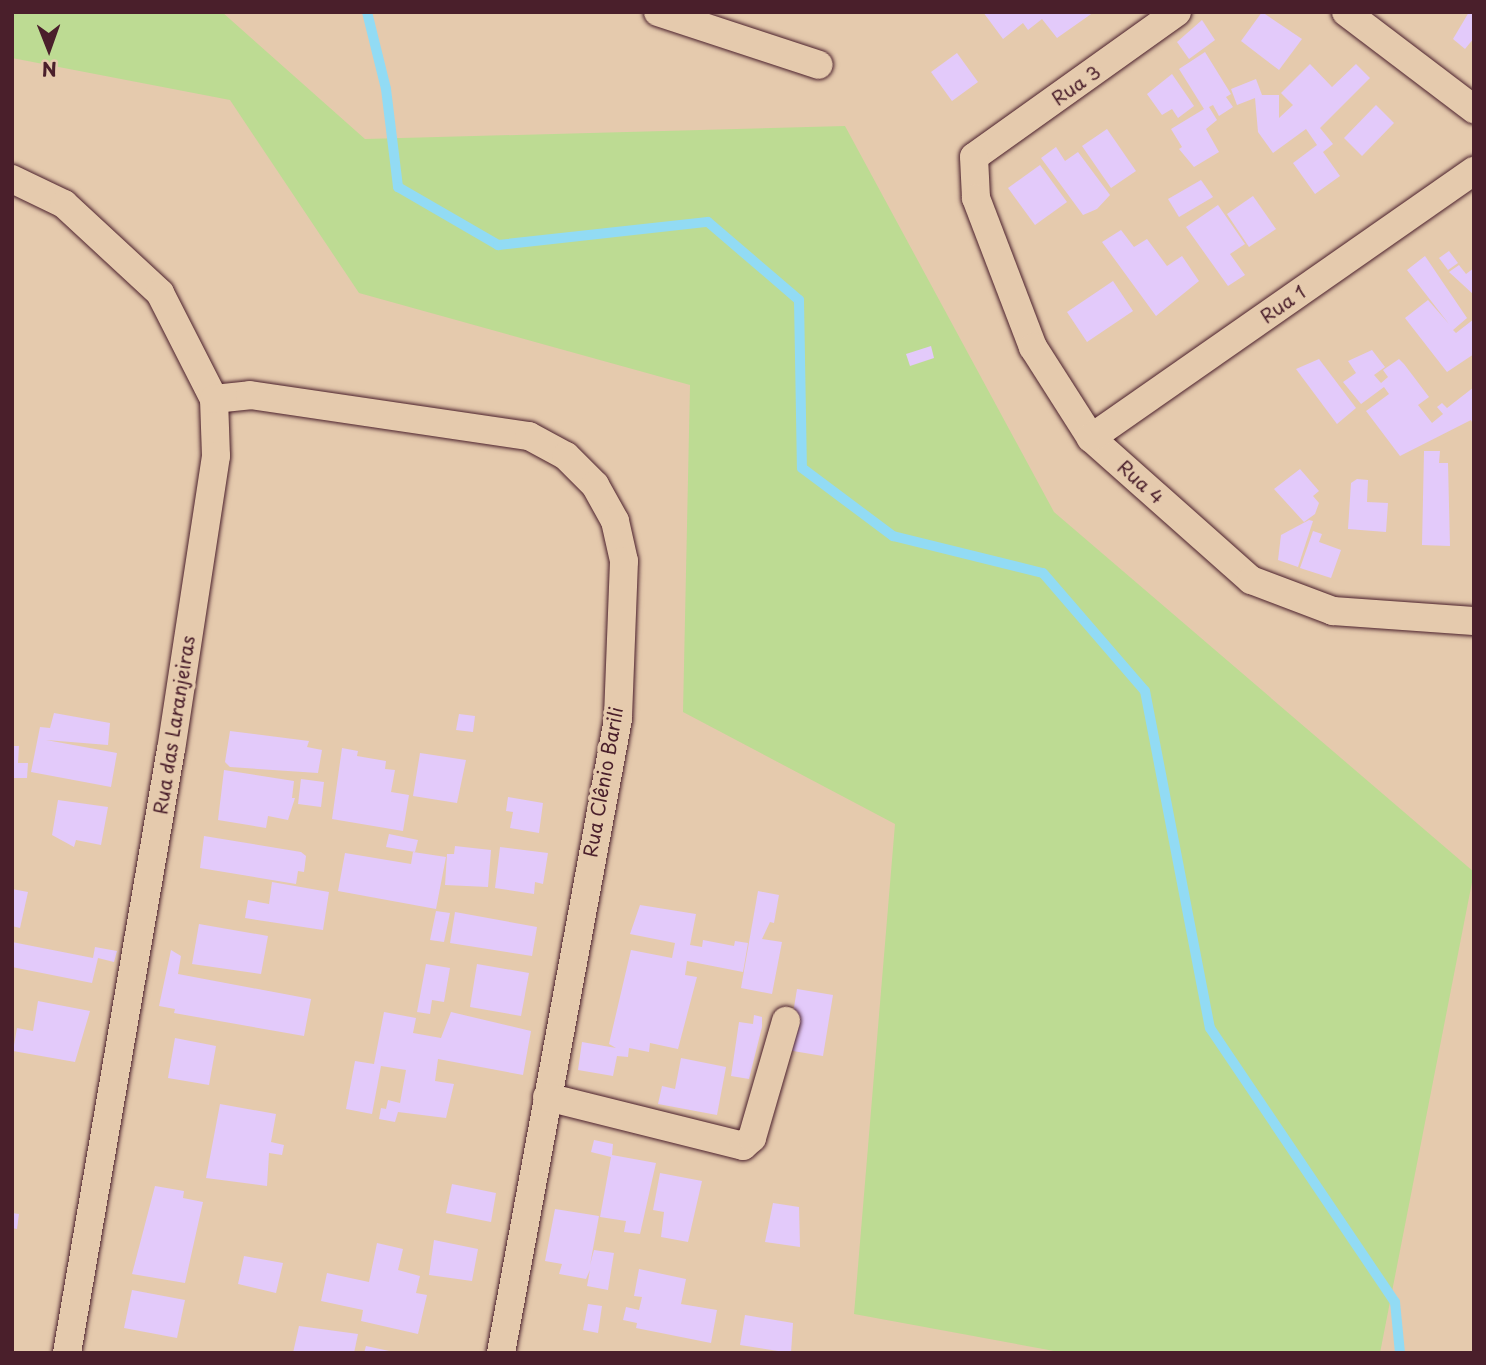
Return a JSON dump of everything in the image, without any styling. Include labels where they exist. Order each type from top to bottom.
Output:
[{"type":"street","points":[[658,12],[819,65]]},
{"type":"street","name":"Rua 3","points":[[974,157],[1177,12]]},
{"type":"street","points":[[1346,12],[1474,109]]},
{"type":"street","name":"Rua 4","points":[[974,157],[976,198],[1032,347],[1091,438],[1251,580],[1333,611],[1474,621]]},
{"type":"street","name":"Rua 1","points":[[1091,438],[1474,171]]},
{"type":"street","name":"Rua das Laranjeiras","points":[[12,179],[64,204],[160,293],[214,399],[216,456],[171,749],[67,1353]]},
{"type":"street","name":"Rua Clênio Barili","points":[[214,399],[250,396],[529,436],[566,456],[595,485],[615,521],[624,561],[618,719],[501,1353]]},
{"type":"street","points":[[547,1097],[743,1146],[752,1138],[786,1021]]},
{"type":"green space","points":[[12,12],[222,12],[365,139],[845,126],[1054,512],[1474,872],[1380,1353],[1065,1353],[854,1314],[895,824],[683,712],[690,385],[359,293],[230,100],[12,58]]},
{"type":"building","points":[[983,12],[1094,12],[1057,38],[1042,19],[1028,30],[1023,23],[1003,39]]},
{"type":"building","points":[[1262,12],[1302,39],[1279,70],[1241,41]]},
{"type":"building","points":[[1469,12],[1474,12],[1474,38],[1465,49],[1453,39]]},
{"type":"building","points":[[1202,20],[1215,40],[1189,59],[1177,42]]},
{"type":"building","points":[[1205,52],[1231,94],[1226,97],[1233,107],[1219,116],[1213,105],[1209,107],[1217,120],[1206,129],[1219,152],[1194,167],[1179,149],[1182,147],[1171,129],[1204,109],[1179,69]]},
{"type":"building","points":[[957,53],[978,82],[952,101],[931,72]]},
{"type":"building","points":[[1310,64],[1332,87],[1356,64],[1370,78],[1320,128],[1333,144],[1323,152],[1340,176],[1315,194],[1293,163],[1317,145],[1306,129],[1273,153],[1258,132],[1255,98],[1237,105],[1231,89],[1256,79],[1262,95],[1279,95],[1279,118],[1293,105],[1281,93]]},
{"type":"building","points":[[1172,74],[1194,106],[1178,118],[1172,109],[1162,115],[1147,94]]},
{"type":"building","points":[[1376,105],[1394,123],[1362,156],[1344,138]]},
{"type":"building","points":[[1107,129],[1136,171],[1111,188],[1082,146]]},
{"type":"building","points":[[1056,147],[1065,161],[1078,152],[1110,195],[1097,209],[1083,215],[1041,158]]},
{"type":"building","points":[[1040,165],[1067,202],[1035,225],[1008,188]]},
{"type":"building","points":[[1201,180],[1213,197],[1179,217],[1168,199]]},
{"type":"building","points":[[1253,196],[1276,229],[1249,247],[1227,214]]},
{"type":"building","points":[[1218,205],[1245,244],[1230,254],[1245,275],[1228,286],[1186,227]]},
{"type":"building","points":[[1121,230],[1134,247],[1147,239],[1167,266],[1182,256],[1199,281],[1156,316],[1102,242]]},
{"type":"building","points":[[1449,251],[1458,263],[1448,270],[1439,258]]},
{"type":"building","points":[[1425,256],[1467,318],[1453,330],[1456,333],[1474,319],[1474,354],[1447,372],[1405,318],[1428,300],[1449,324],[1407,270]]},
{"type":"building","points":[[1459,265],[1466,274],[1474,268],[1474,295],[1449,272]]},
{"type":"building","points":[[1113,281],[1133,311],[1087,342],[1067,312]]},
{"type":"building","points":[[931,346],[934,358],[910,366],[906,354]]},
{"type":"building","points":[[1372,350],[1385,367],[1374,375],[1381,383],[1388,377],[1383,370],[1399,359],[1404,364],[1429,397],[1418,405],[1432,423],[1443,414],[1437,407],[1442,403],[1447,408],[1474,387],[1474,426],[1471,420],[1400,456],[1366,411],[1389,394],[1384,387],[1361,404],[1343,382],[1356,373],[1348,361]]},
{"type":"building","points":[[1319,359],[1356,408],[1337,424],[1296,369]]},
{"type":"building","points":[[1424,451],[1440,451],[1439,463],[1448,463],[1450,546],[1422,545]]},
{"type":"building","points":[[1300,469],[1319,491],[1313,496],[1319,503],[1315,514],[1304,522],[1274,489]]},
{"type":"building","points":[[1357,479],[1368,480],[1367,502],[1388,503],[1386,532],[1348,529],[1351,483]]},
{"type":"building","points":[[1309,520],[1313,521],[1298,567],[1278,560],[1281,535]]},
{"type":"building","points":[[1313,531],[1322,534],[1319,542],[1341,550],[1331,578],[1300,568]]},
{"type":"building","points":[[54,713],[110,723],[108,745],[46,740],[117,753],[111,787],[31,772],[40,727],[50,728]]},
{"type":"building","points":[[459,714],[475,716],[473,732],[456,730]]},
{"type":"building","points":[[230,731],[309,741],[307,747],[322,750],[318,773],[230,767],[225,762]]},
{"type":"building","points":[[12,746],[19,746],[18,763],[28,763],[27,778],[12,778]]},
{"type":"building","points":[[342,748],[358,751],[357,756],[386,761],[385,769],[395,770],[391,792],[409,795],[403,831],[332,819]]},
{"type":"building","points":[[420,753],[466,760],[457,803],[413,796]]},
{"type":"building","points":[[224,770],[294,781],[292,798],[295,798],[288,820],[268,816],[266,828],[218,820]]},
{"type":"building","points":[[301,779],[324,782],[321,807],[298,804]]},
{"type":"building","points":[[508,797],[543,803],[539,833],[510,828],[513,812],[506,811]]},
{"type":"building","points":[[58,800],[108,807],[101,845],[76,840],[74,847],[52,835]]},
{"type":"building","points":[[389,834],[418,840],[415,852],[386,847]]},
{"type":"building","points":[[204,836],[301,852],[306,856],[304,872],[298,871],[296,884],[200,868]]},
{"type":"building","points":[[455,846],[491,850],[488,887],[445,885],[447,854],[454,854]]},
{"type":"building","points":[[500,847],[548,853],[543,884],[535,882],[534,894],[495,888]]},
{"type":"building","points":[[413,852],[446,857],[436,909],[338,891],[345,853],[411,864]]},
{"type":"building","points":[[272,882],[329,892],[323,930],[245,918],[248,900],[269,904]]},
{"type":"building","points":[[12,889],[28,892],[20,928],[12,926]]},
{"type":"building","points":[[758,891],[779,895],[774,923],[770,922],[762,939],[782,942],[772,994],[741,988]]},
{"type":"building","points":[[640,905],[696,914],[690,945],[702,947],[703,940],[734,946],[735,941],[748,943],[743,972],[687,961],[685,975],[697,977],[678,1049],[650,1043],[649,1052],[629,1048],[628,1057],[617,1056],[613,1076],[578,1070],[582,1042],[616,1048],[609,1044],[631,950],[672,958],[675,943],[630,934]]},
{"type":"building","points":[[436,911],[450,913],[444,942],[430,940]]},
{"type":"building","points":[[455,912],[537,927],[532,956],[450,943]]},
{"type":"building","points":[[199,924],[268,936],[261,974],[192,964]]},
{"type":"building","points":[[12,942],[93,958],[95,947],[117,951],[114,962],[98,958],[92,983],[12,967]]},
{"type":"building","points":[[171,950],[181,956],[178,974],[311,999],[304,1036],[174,1013],[175,1009],[159,1006]]},
{"type":"building","points":[[426,964],[450,968],[444,1002],[432,1000],[430,1014],[417,1012]]},
{"type":"building","points":[[477,964],[529,973],[521,1016],[470,1007]]},
{"type":"building","points":[[797,989],[833,995],[823,1056],[787,1050]]},
{"type":"building","points":[[38,1001],[90,1011],[75,1062],[13,1051],[17,1028],[33,1031]]},
{"type":"building","points":[[384,1012],[416,1018],[413,1033],[441,1038],[451,1012],[531,1031],[523,1075],[438,1059],[435,1081],[454,1084],[446,1118],[398,1112],[395,1122],[379,1119],[381,1108],[386,1109],[388,1100],[400,1103],[406,1070],[381,1066],[372,1114],[346,1109],[355,1061],[374,1064]]},
{"type":"building","points":[[754,1015],[762,1017],[762,1027],[749,1079],[731,1076],[739,1022],[753,1024]]},
{"type":"building","points":[[175,1038],[216,1046],[209,1085],[168,1078]]},
{"type":"building","points":[[681,1058],[726,1067],[717,1115],[658,1104],[662,1086],[675,1089]]},
{"type":"building","points":[[220,1104],[276,1114],[271,1142],[284,1145],[282,1155],[269,1153],[267,1186],[206,1178]]},
{"type":"building","points":[[594,1140],[613,1144],[612,1155],[656,1163],[640,1234],[624,1232],[626,1221],[600,1217],[611,1157],[591,1152]]},
{"type":"building","points":[[660,1173],[702,1181],[688,1242],[661,1237],[664,1212],[653,1210]]},
{"type":"building","points":[[452,1184],[496,1193],[491,1222],[446,1213]]},
{"type":"building","points":[[155,1186],[184,1191],[183,1198],[203,1202],[185,1283],[132,1274]]},
{"type":"building","points":[[773,1203],[799,1207],[800,1247],[765,1242]]},
{"type":"building","points":[[555,1209],[599,1216],[590,1265],[594,1250],[614,1253],[608,1290],[587,1286],[590,1270],[586,1279],[559,1274],[562,1264],[545,1261]]},
{"type":"building","points":[[12,1213],[19,1214],[17,1229],[12,1228]]},
{"type":"building","points":[[434,1240],[478,1249],[472,1281],[429,1275]]},
{"type":"building","points":[[377,1243],[403,1249],[398,1270],[420,1276],[416,1293],[427,1295],[418,1334],[361,1321],[363,1310],[321,1301],[327,1273],[369,1282]]},
{"type":"building","points":[[244,1256],[283,1263],[276,1293],[238,1284]]},
{"type":"building","points":[[639,1269],[686,1279],[681,1304],[717,1310],[711,1343],[636,1328],[637,1323],[623,1320],[626,1307],[639,1310],[642,1297],[634,1296]]},
{"type":"building","points":[[132,1290],[185,1300],[177,1338],[124,1328]]},
{"type":"building","points":[[588,1304],[602,1306],[598,1333],[583,1330]]},
{"type":"building","points":[[745,1315],[793,1323],[791,1353],[740,1345]]},
{"type":"building","points":[[299,1326],[358,1334],[354,1353],[293,1353]]},
{"type":"building","points":[[366,1346],[394,1352],[394,1353],[364,1353]]},
{"type":"waterway","points":[[367,12],[386,89],[398,187],[498,245],[708,222],[799,300],[802,468],[893,536],[1043,573],[1145,691],[1210,1028],[1395,1302],[1400,1353]]}]
